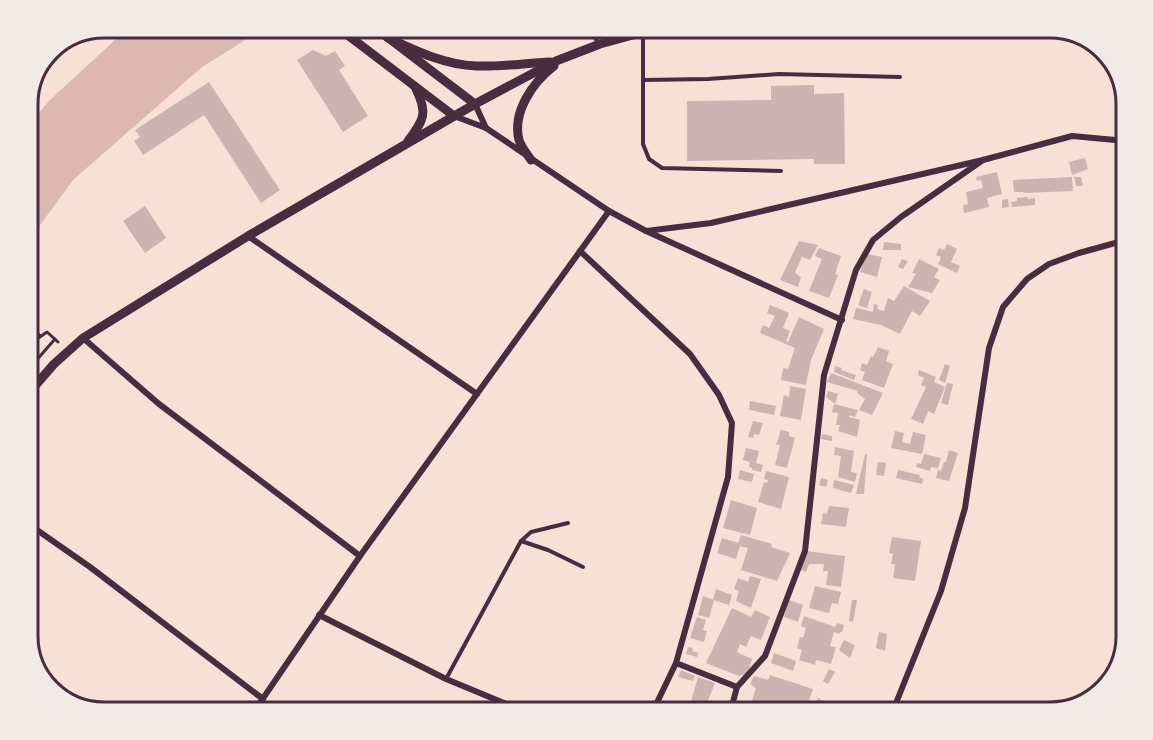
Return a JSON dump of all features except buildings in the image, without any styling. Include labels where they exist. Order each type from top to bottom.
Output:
[{"type":"main road","points":[[352,38],[454,116]]},
{"type":"main road","points":[[388,38],[434,58],[460,64],[476,66],[556,61]]},
{"type":"main road","points":[[388,38],[475,104]]},
{"type":"main road","points":[[38,383],[54,364],[83,338],[248,236],[475,104],[569,55],[620,38]]},
{"type":"main road","points":[[531,160],[519,140],[518,129],[524,103],[538,80],[569,55]]},
{"type":"main road","points":[[405,145],[424,116],[422,100],[415,86]]},
{"type":"street","points":[[475,104],[486,128]]},
{"type":"street","points":[[454,116],[486,128],[609,211],[646,231],[842,320]]},
{"type":"street","points":[[646,231],[711,223],[983,160],[1072,136],[1116,140]]},
{"type":"street","points":[[733,702],[737,687],[765,656],[805,551],[824,375],[856,270],[873,240],[901,217],[983,160]]},
{"type":"street","points":[[261,702],[360,556],[609,211]]},
{"type":"street","points":[[248,236],[477,394]]},
{"type":"street","points":[[896,702],[941,591],[965,508],[989,348],[1003,307],[1027,279],[1049,264],[1116,243]]},
{"type":"street","points":[[580,251],[690,354],[719,394],[732,423],[728,477],[676,663],[657,702]]},
{"type":"street","points":[[83,338],[159,404],[360,556]]},
{"type":"street","points":[[38,531],[90,567],[263,699]]},
{"type":"street","points":[[319,615],[446,679],[501,702]]},
{"type":"street","points":[[676,663],[737,687]]},
{"type":"lane","points":[[595,38],[600,44]]},
{"type":"lane","points":[[643,38],[643,144],[649,159],[655,165],[671,168],[781,171]]},
{"type":"lane","points":[[644,80],[708,79],[779,74],[900,77]]},
{"type":"lane","points":[[446,679],[521,541],[531,532],[568,522]]},
{"type":"lane","points":[[521,541],[548,550],[584,567]]},
{"type":"path","points":[[38,334],[40,336],[47,332],[69,351]]},
{"type":"path","points":[[38,358],[55,339]]},
{"type":"shaded area","points":[[117,38],[248,38],[202,67],[73,180],[38,228],[38,114]]}]
